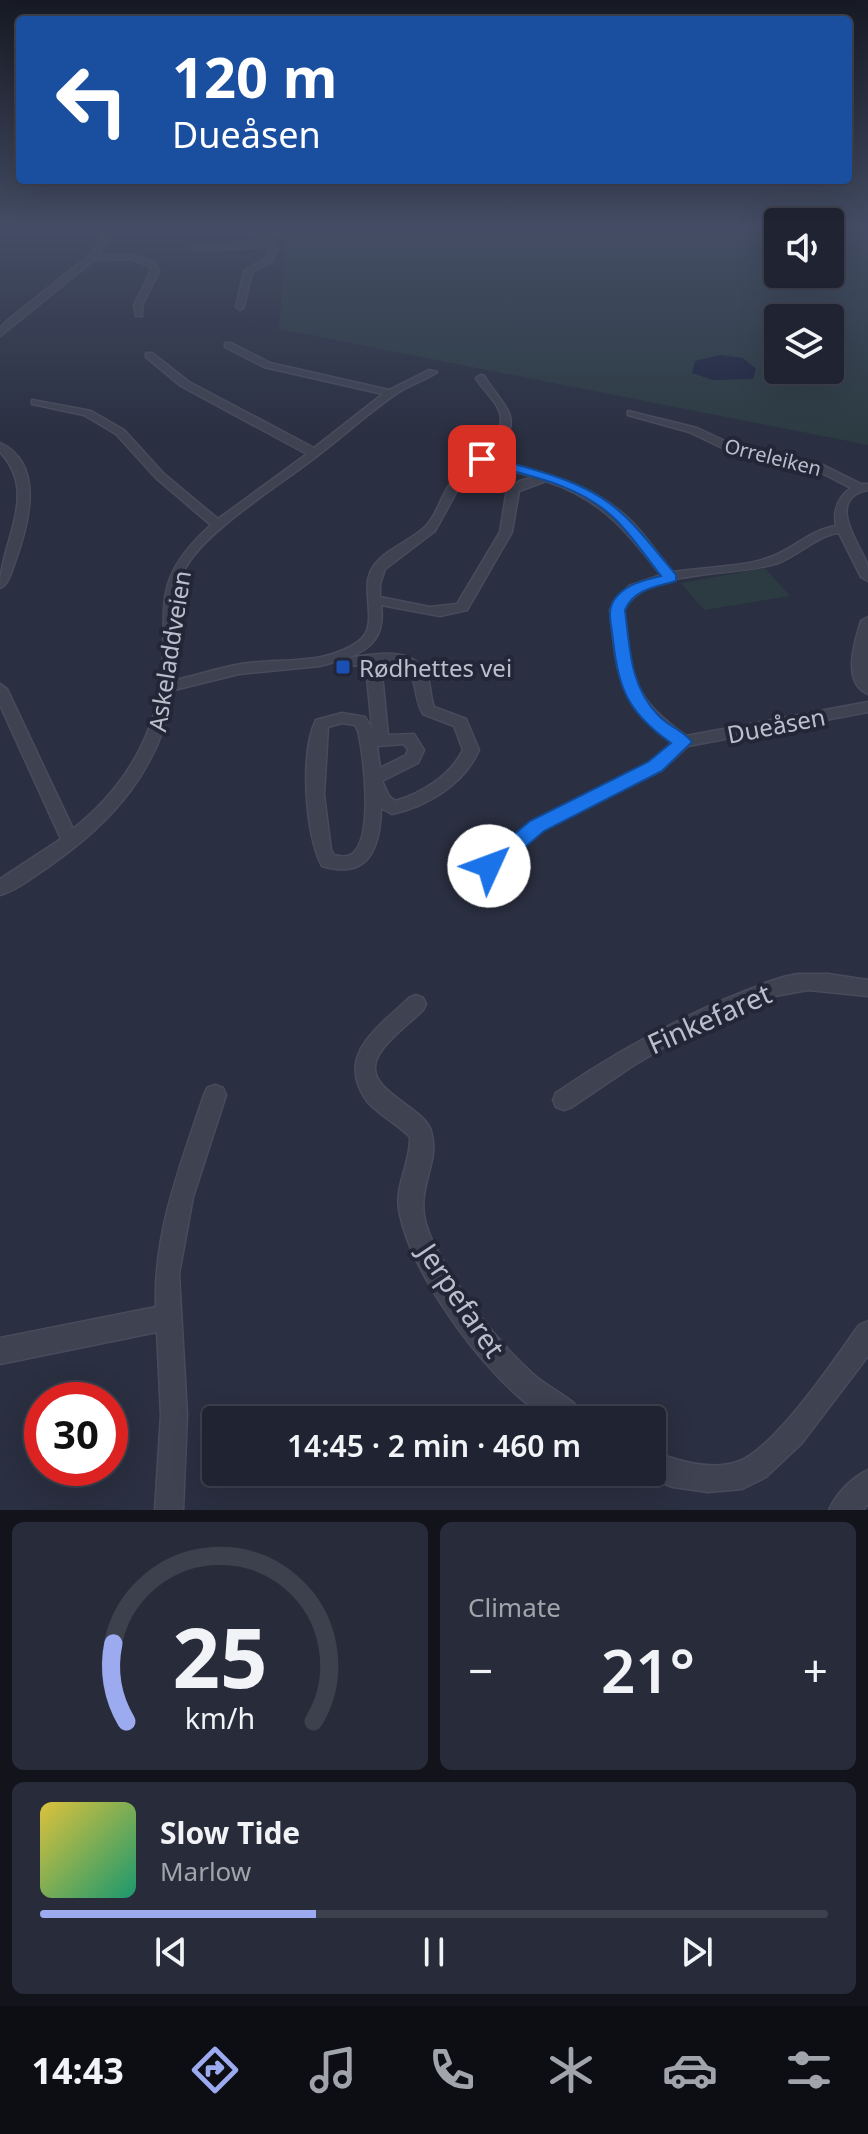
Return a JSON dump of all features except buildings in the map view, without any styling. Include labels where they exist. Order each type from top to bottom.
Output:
[{"type":"street","points":[[0,333],[39,298]]},
{"type":"street","points":[[139,314],[141,298]]},
{"type":"street","points":[[240,307],[242,298]]},
{"type":"street","points":[[228,345],[267,365],[391,393]]},
{"type":"street","points":[[149,355],[185,384],[314,453]]},
{"type":"street","name":"Askeladdveien","points":[[0,888],[71,843],[120,795],[144,761],[159,730],[168,687],[174,590],[185,558],[219,526],[391,393],[432,372]]},
{"type":"street","points":[[168,687],[238,669],[344,655],[365,643],[377,624],[372,590],[376,573],[387,559],[429,531],[441,516],[457,481],[495,445],[507,418],[481,378]]},
{"type":"street","points":[[36,402],[87,413],[120,432],[160,476],[219,526]]},
{"type":"street","name":"Orreleiken","points":[[632,413],[693,430],[741,453],[815,465],[864,487]]},
{"type":"street","points":[[0,446],[17,469],[25,491],[24,522],[0,584]]},
{"type":"street","points":[[482,459],[567,483],[593,495],[622,518],[671,578]]},
{"type":"street","points":[[375,601],[390,600],[440,612],[462,607],[506,532],[513,489],[543,478]]},
{"type":"street","points":[[864,487],[847,494],[838,509],[844,529],[868,577]]},
{"type":"street","points":[[489,866],[537,826],[655,767],[683,742],[654,723],[636,701],[626,679],[617,610],[622,600],[636,587],[671,578],[762,564],[789,553],[811,536],[827,530],[844,529]]},
{"type":"street","points":[[868,621],[857,656],[862,679],[868,689]]},
{"type":"street","points":[[350,662],[399,658],[414,666],[420,675],[428,710],[461,723],[471,750],[464,767],[411,804],[400,807],[386,804],[372,779]]},
{"type":"street","points":[[373,661],[375,741],[372,839],[366,851],[348,862],[328,861],[319,841],[321,724],[342,718],[360,721],[375,741]]},
{"type":"street","points":[[0,689],[71,843]]},
{"type":"street","name":"Dueåsen","points":[[683,742],[868,707]]},
{"type":"street","points":[[372,779],[412,759],[416,750],[408,738],[375,741]]},
{"type":"street","name":"Finkefaret","points":[[564,1100],[618,1061],[677,1027],[766,992],[788,984],[810,982],[868,988]]},
{"type":"street","name":"Jerpefaret","points":[[416,1004],[369,1050],[365,1070],[375,1095],[407,1118],[421,1133],[421,1165],[409,1206],[419,1240],[437,1272],[491,1350],[524,1385],[554,1406]]},
{"type":"street","points":[[169,1510],[174,1415],[167,1274],[181,1197],[215,1095]]},
{"type":"street","points":[[0,1351],[169,1317]]},
{"type":"street","points":[[666,1471],[717,1480],[745,1474],[764,1461],[795,1429],[868,1334]]},
{"type":"street","points":[[843,1510],[868,1484]]},
{"type":"shaded area","points":[[281,298],[868,298],[868,445],[279,329]]},
{"type":"shaded area","points":[[765,568],[790,596],[704,610],[681,583]]},
{"type":"water","points":[[720,355],[743,358],[756,369],[753,379],[713,380],[692,373],[695,361]]},
{"type":"place","name":"Rødhettes vei","points":[[343,667]]},
{"type":"route","points":[[482,459],[567,483],[593,495],[622,518],[671,578],[636,587],[622,600],[617,610],[626,679],[636,701],[654,723],[683,742],[655,767],[537,826],[489,866]]}]
